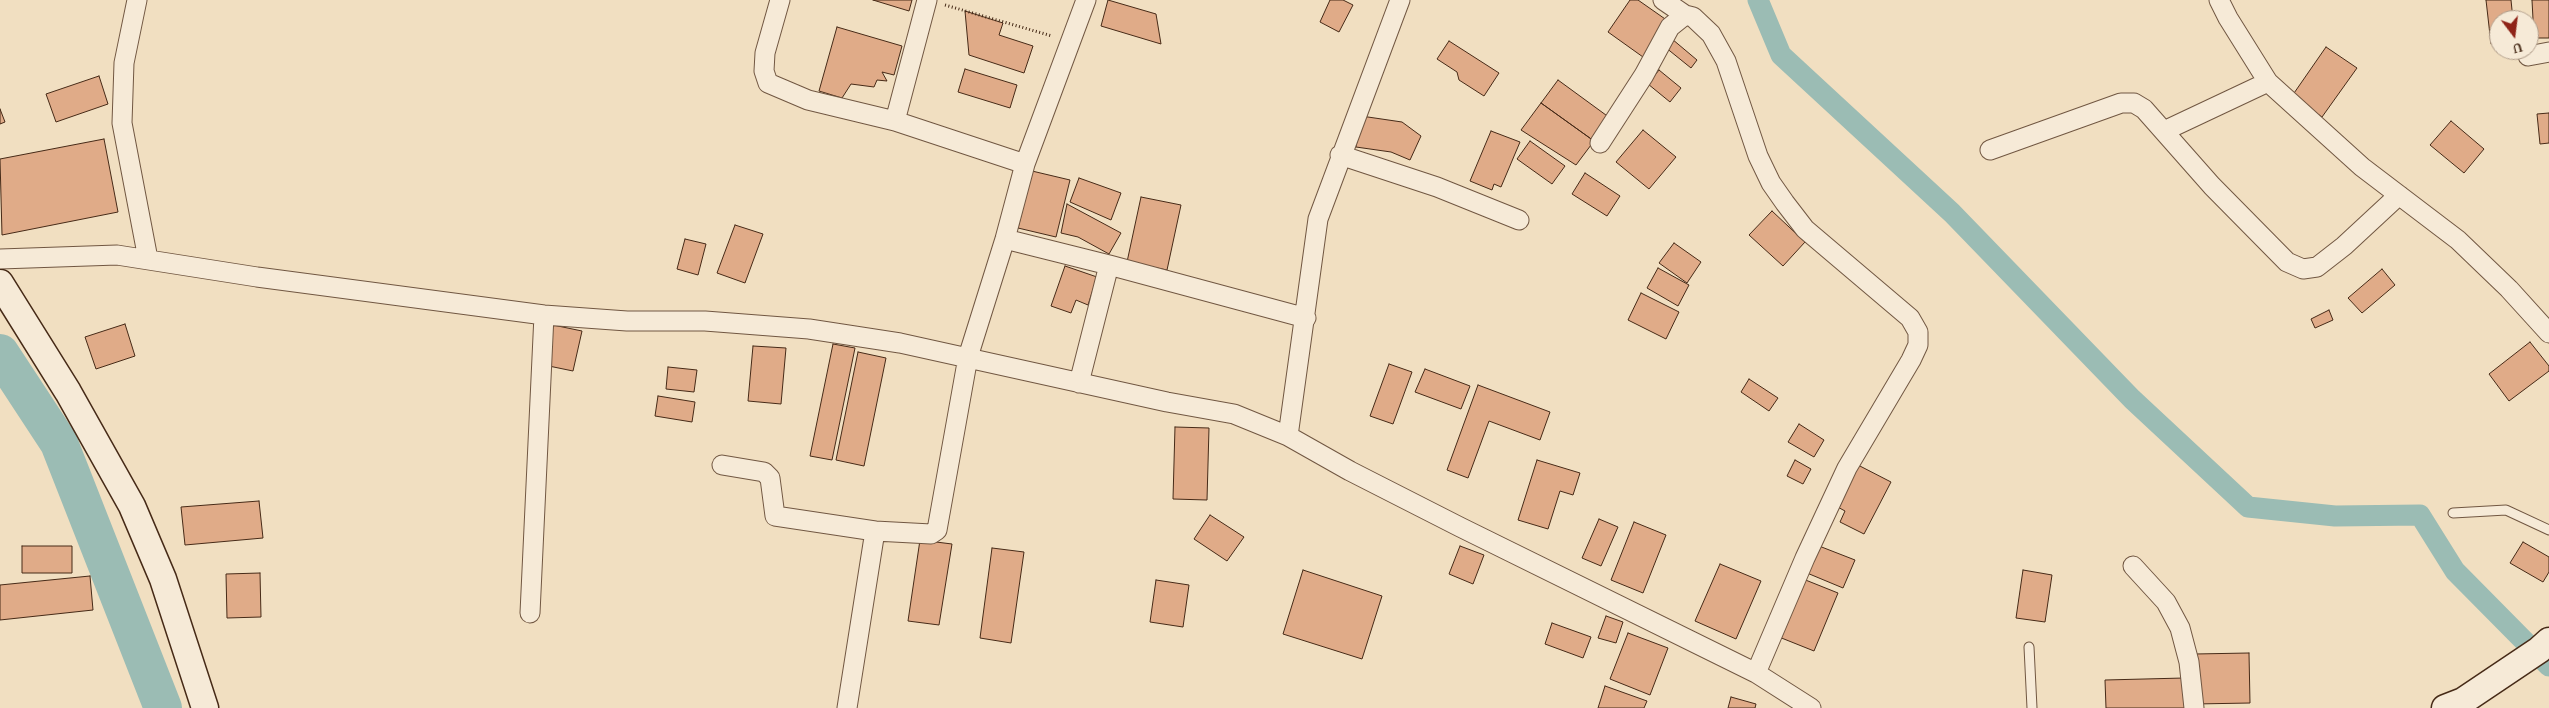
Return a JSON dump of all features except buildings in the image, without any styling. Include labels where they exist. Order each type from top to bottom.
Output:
[{"type":"street","points":[[137,0],[124,63],[122,123],[148,259]]},
{"type":"street","points":[[780,0],[765,53],[764,71],[768,83],[808,100],[895,121],[1025,164]]},
{"type":"street","points":[[722,465],[764,472],[770,478],[775,516],[875,531],[931,534],[937,530],[968,357],[1005,239],[1025,164],[1086,0]]},
{"type":"street","points":[[1288,436],[1306,318],[1309,273],[1318,219],[1340,155],[1400,0]]},
{"type":"street","points":[[1663,0],[1685,15],[1692,17],[1710,34],[1726,61],[1758,156],[1770,183],[1784,203],[1805,229],[1910,318],[1918,332],[1918,345],[1911,360],[1846,468],[1756,673]]},
{"type":"street","points":[[2219,0],[2268,82],[2362,167],[2458,240],[2509,289],[2549,333]]},
{"type":"street","points":[[895,121],[932,1]]},
{"type":"street","points":[[1600,143],[1644,74],[1670,27],[1685,15]]},
{"type":"street","points":[[2164,131],[2268,82]]},
{"type":"street","points":[[1990,150],[2121,103],[2134,103],[2144,109],[2212,186],[2287,262],[2303,269],[2317,266],[2344,246],[2399,195]]},
{"type":"street","points":[[1340,155],[1437,187],[1519,220]]},
{"type":"street","points":[[1005,239],[1306,318]]},
{"type":"street","points":[[0,259],[117,255],[256,277],[544,315],[627,321],[705,321],[809,330],[900,343],[1079,383],[1234,414],[1288,436],[1350,471],[1460,527],[1756,673],[1811,708]]},
{"type":"street","points":[[1079,383],[1109,265]]},
{"type":"street","points":[[0,283],[68,392],[132,506],[163,580],[204,708]]},
{"type":"street","points":[[530,613],[544,315]]},
{"type":"street","points":[[847,708],[875,531]]},
{"type":"street","points":[[2133,566],[2166,602],[2180,628],[2189,662],[2194,708]]},
{"type":"street","points":[[2454,705],[2546,646]]},
{"type":"lane","points":[[2453,513],[2506,510],[2549,530]]},
{"type":"lane","points":[[2030,647],[2032,708]]},
{"type":"path","points":[[932,1],[1071,41]]},
{"type":"waterway","points":[[1758,0],[1781,55],[1952,213],[2132,399],[2248,507],[2335,516],[2420,515],[2455,571],[2549,666]]},
{"type":"waterway","points":[[0,353],[59,443],[163,708]]}]
